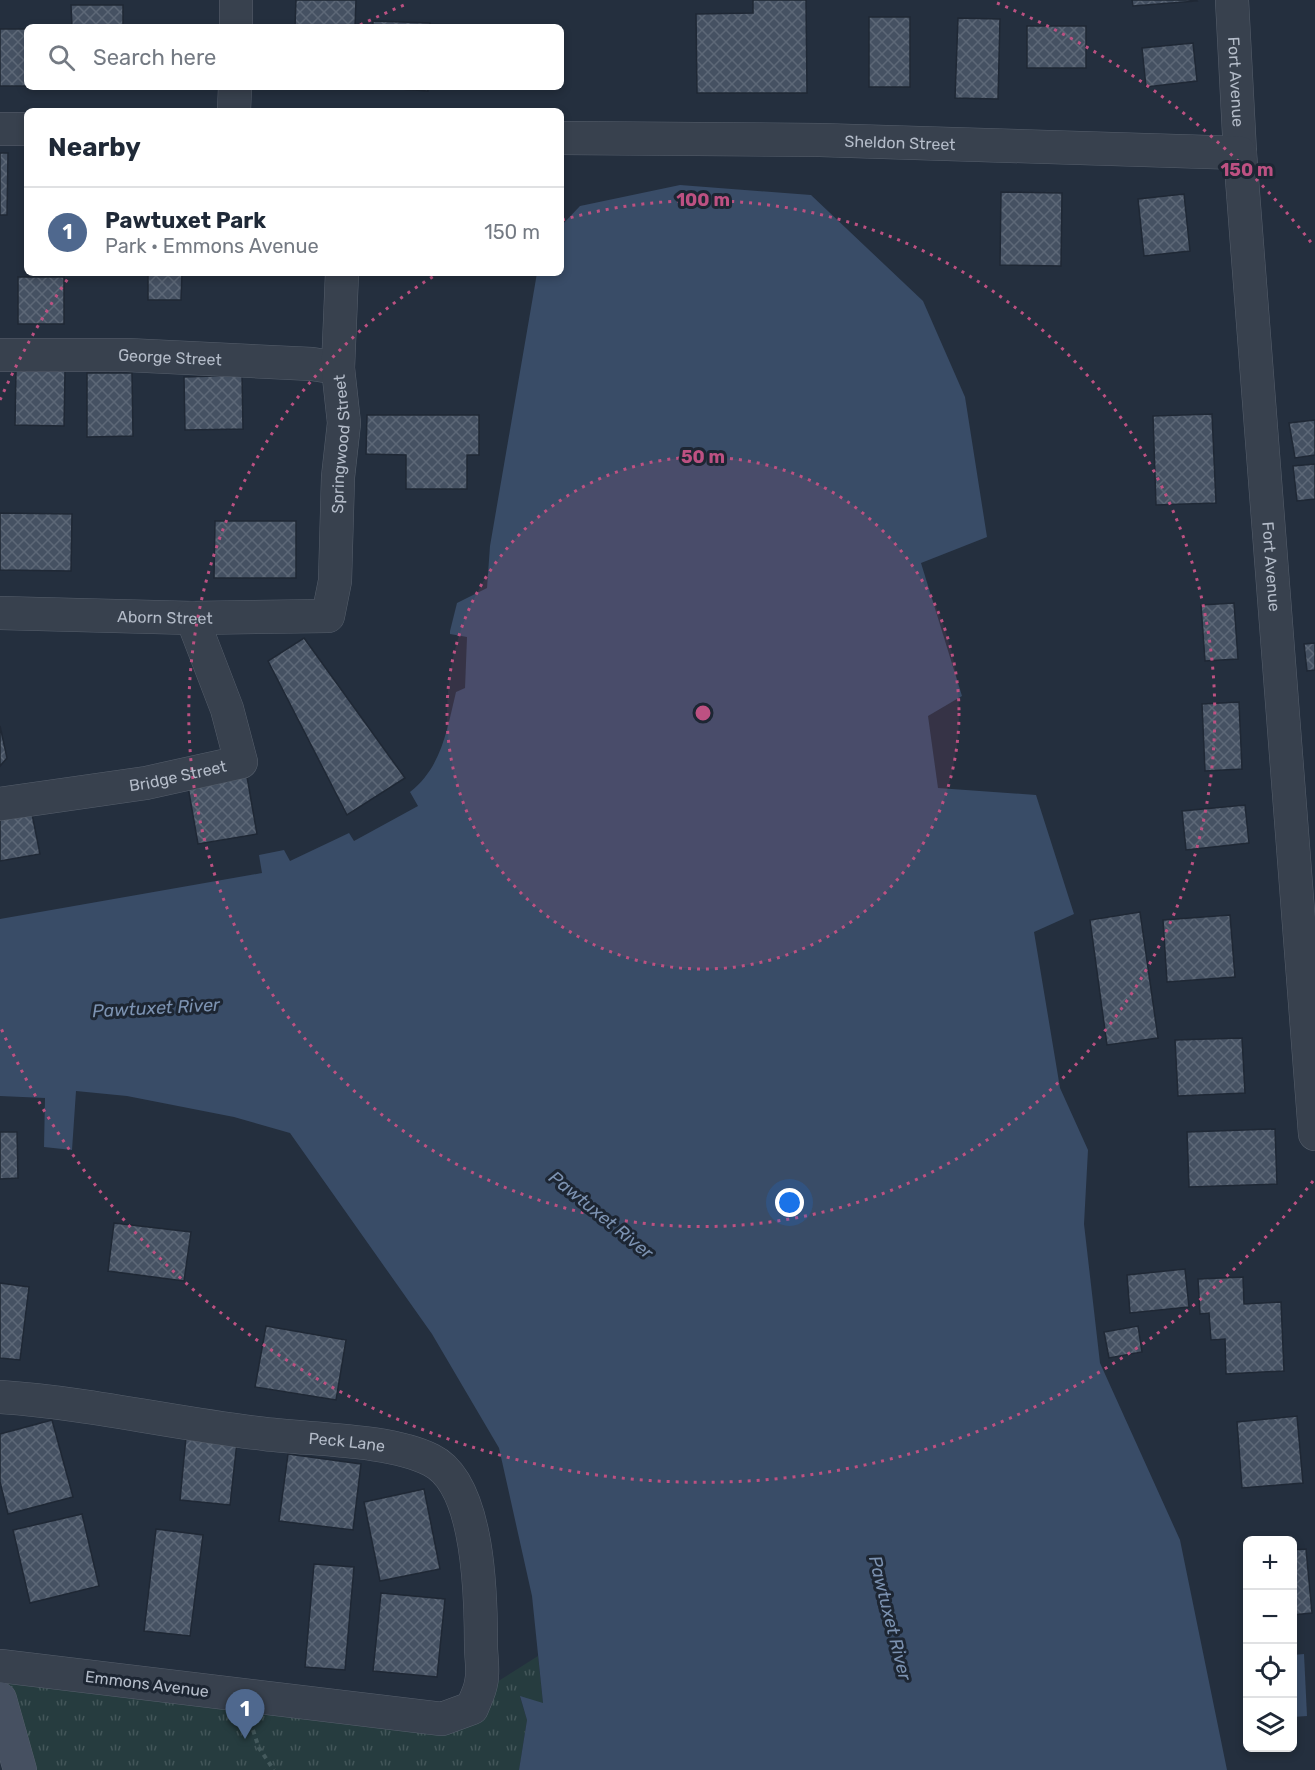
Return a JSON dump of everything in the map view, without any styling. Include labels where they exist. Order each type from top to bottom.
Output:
[{"type":"street","points":[[236,0],[236,24]]},
{"type":"street","name":"Fort Avenue","points":[[1232,0],[1240,153],[1310,983],[1315,1134]]},
{"type":"street","points":[[234,108],[235,90]]},
{"type":"street","points":[[0,129],[24,129]]},
{"type":"street","name":"Sheldon Street","points":[[564,138],[820,140],[1240,153]]},
{"type":"street","name":"Springwood Street","points":[[328,616],[335,581],[338,477],[344,423],[338,368],[342,276]]},
{"type":"street","name":"George Street","points":[[0,355],[127,355],[312,363],[338,368]]},
{"type":"street","name":"Aborn Street","points":[[0,613],[192,618],[328,616]]},
{"type":"street","name":"Bridge Street","points":[[0,804],[146,783],[241,762],[227,709],[192,618]]},
{"type":"street","name":"Peck Lane","points":[[0,1397],[61,1401],[263,1434],[397,1448],[432,1460],[449,1475],[462,1498],[472,1531],[480,1615],[482,1682],[472,1708]]},
{"type":"street","name":"Emmons Avenue","points":[[0,1666],[442,1719],[472,1708]]},
{"type":"street","points":[[0,1700],[20,1770]]},
{"type":"path","points":[[256,1696],[254,1736],[274,1770]]},
{"type":"green space","points":[[538,1656],[543,1704],[520,1697],[527,1720],[519,1770],[22,1770],[0,1697],[0,1666],[468,1708],[489,1687]]},
{"type":"water","name":"Pawtuxet River","points":[[680,185],[811,195],[923,301],[965,397],[987,537],[921,563],[962,696],[928,716],[938,788],[1036,795],[1074,914],[1034,932],[1060,1088],[1088,1150],[1084,1224],[1100,1363],[1180,1540],[1227,1770],[519,1770],[527,1720],[520,1696],[543,1703],[532,1596],[499,1448],[432,1334],[290,1133],[234,1117],[127,1096],[76,1091],[72,1150],[44,1147],[45,1098],[0,1096],[0,919],[262,873],[259,855],[284,850],[290,861],[349,833],[354,841],[418,806],[410,792],[421,782],[436,759],[446,733],[456,692],[465,688],[467,637],[450,634],[450,631],[457,603],[487,588],[490,546],[536,276],[564,276],[564,223],[580,206]]},
{"type":"water","points":[[1304,1654],[1307,1716],[1297,1717],[1297,1655]]},
{"type":"building","points":[[296,0],[356,0],[355,24],[295,24]]},
{"type":"building","points":[[753,0],[806,0],[807,93],[697,93],[696,14],[753,13]]},
{"type":"building","points":[[1132,0],[1196,0],[1197,1],[1133,6]]},
{"type":"building","points":[[71,5],[123,5],[123,24],[72,24]]},
{"type":"building","points":[[869,17],[910,17],[910,87],[869,87]]},
{"type":"building","points":[[958,18],[1000,19],[998,99],[955,98]]},
{"type":"building","points":[[373,21],[430,23],[430,24],[373,24]]},
{"type":"building","points":[[1027,26],[1086,26],[1086,68],[1027,68]]},
{"type":"building","points":[[0,29],[24,29],[24,86],[0,86]]},
{"type":"building","points":[[1193,43],[1197,81],[1146,87],[1142,48]]},
{"type":"building","points":[[0,153],[8,153],[7,215],[0,215]]},
{"type":"building","points":[[1001,192],[1062,193],[1061,266],[1000,265]]},
{"type":"building","points":[[1184,194],[1190,251],[1144,256],[1138,199]]},
{"type":"building","points":[[148,276],[182,276],[181,300],[148,300]]},
{"type":"building","points":[[18,277],[64,277],[64,324],[18,324]]},
{"type":"building","points":[[16,370],[65,371],[64,426],[15,425]]},
{"type":"building","points":[[87,373],[132,373],[133,436],[87,437]]},
{"type":"building","points":[[242,375],[243,429],[185,430],[184,377]]},
{"type":"building","points":[[1212,414],[1216,503],[1156,505],[1153,416]]},
{"type":"building","points":[[367,415],[479,415],[479,455],[467,455],[467,489],[406,489],[406,455],[366,454]]},
{"type":"building","points":[[1315,420],[1315,455],[1295,458],[1289,423]]},
{"type":"building","points":[[1315,464],[1315,499],[1297,501],[1293,466]]},
{"type":"building","points":[[0,513],[72,514],[71,571],[0,570]]},
{"type":"building","points":[[215,521],[296,521],[296,578],[214,578]]},
{"type":"building","points":[[1234,603],[1238,659],[1205,661],[1201,605]]},
{"type":"building","points":[[304,638],[405,778],[347,815],[268,661]]},
{"type":"building","points":[[1315,643],[1315,670],[1307,671],[1304,644]]},
{"type":"building","points":[[1239,702],[1242,769],[1205,771],[1202,704]]},
{"type":"building","points":[[0,726],[7,758],[0,766]]},
{"type":"building","points":[[246,771],[257,834],[198,844],[187,781]]},
{"type":"building","points":[[1245,805],[1249,843],[1186,850],[1182,811]]},
{"type":"building","points":[[31,809],[40,854],[0,861],[0,815]]},
{"type":"building","points":[[1140,912],[1158,1038],[1107,1045],[1090,920]]},
{"type":"building","points":[[1230,915],[1235,977],[1167,982],[1163,920]]},
{"type":"building","points":[[1242,1038],[1245,1093],[1178,1096],[1175,1040]]},
{"type":"building","points":[[1275,1129],[1277,1184],[1189,1187],[1187,1132]]},
{"type":"building","points":[[0,1132],[17,1132],[18,1178],[0,1179]]},
{"type":"building","points":[[114,1223],[191,1232],[184,1281],[108,1271]]},
{"type":"building","points":[[1185,1269],[1189,1307],[1130,1313],[1127,1275]]},
{"type":"building","points":[[1243,1277],[1244,1304],[1281,1302],[1284,1371],[1226,1374],[1225,1339],[1211,1340],[1209,1313],[1200,1314],[1198,1279]]},
{"type":"building","points":[[0,1283],[29,1287],[20,1360],[0,1358]]},
{"type":"building","points":[[266,1326],[346,1340],[336,1400],[255,1387]]},
{"type":"building","points":[[1138,1326],[1142,1352],[1109,1358],[1104,1332]]},
{"type":"building","points":[[1297,1416],[1303,1483],[1242,1488],[1237,1422]]},
{"type":"building","points":[[52,1420],[73,1497],[8,1514],[0,1482],[0,1434]]},
{"type":"building","points":[[186,1437],[237,1442],[230,1505],[180,1500]]},
{"type":"building","points":[[288,1454],[361,1464],[353,1530],[279,1521]]},
{"type":"building","points":[[424,1489],[440,1569],[380,1581],[364,1502]]},
{"type":"building","points":[[82,1514],[99,1586],[30,1603],[13,1530]]},
{"type":"building","points":[[156,1529],[203,1535],[190,1636],[144,1631]]},
{"type":"building","points":[[1306,1549],[1312,1613],[1297,1614],[1297,1550]]},
{"type":"building","points":[[314,1564],[354,1567],[345,1670],[305,1667]]},
{"type":"building","points":[[381,1593],[445,1599],[437,1677],[373,1671]]},
{"type":"place","name":"Pawtuxet Park","points":[[245,1739]]}]
